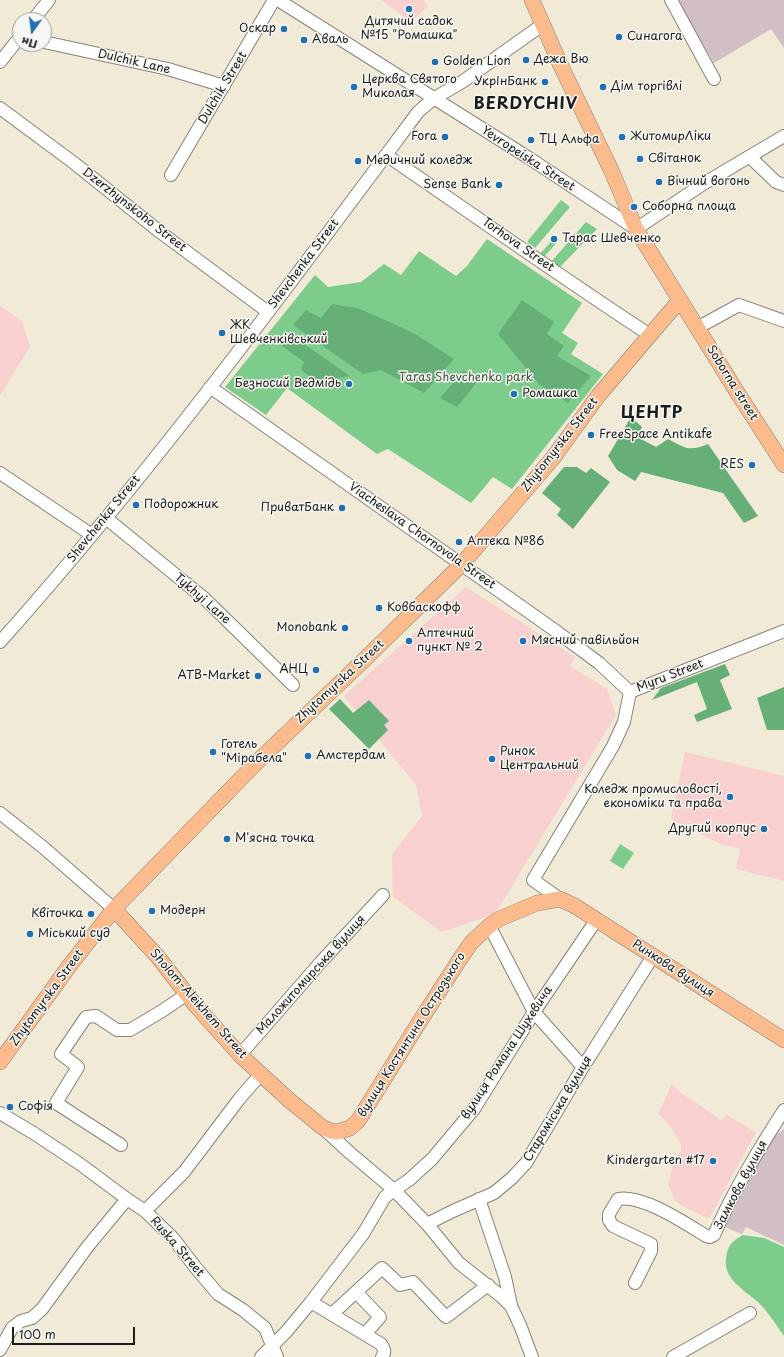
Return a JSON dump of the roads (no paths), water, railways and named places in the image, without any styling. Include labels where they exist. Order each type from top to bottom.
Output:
[{"type":"main road","points":[[532,0],[542,25],[612,172],[636,228],[680,300]]},
{"type":"main road","name":"Zhytomyrska Street","points":[[0,1062],[70,965],[114,909],[258,760],[364,660],[462,564],[553,458],[598,396],[680,300]]},
{"type":"main road","name":"Soborna street","points":[[680,300],[784,465]]},
{"type":"main road","name":"Ринкова вулиця","points":[[560,899],[597,919],[784,1040]]},
{"type":"main road","name":"вулиця Костянтина Острозького","points":[[322,1127],[337,1132],[350,1128],[358,1121],[471,942],[489,926],[507,916],[537,903],[560,899]]},
{"type":"main road","points":[[478,937],[539,913],[557,908],[575,906]]},
{"type":"main road","name":"Sholom-Aleikhem Street","points":[[114,909],[158,957],[187,994],[240,1055],[289,1100],[322,1127]]},
{"type":"street","points":[[39,12],[49,0]]},
{"type":"street","name":"Dulchik Street","points":[[171,175],[274,0]]},
{"type":"street","name":"Yevropeiska Street","points":[[278,0],[433,99],[529,158],[636,228]]},
{"type":"street","points":[[671,0],[714,79]]},
{"type":"street","name":"Shevchenka Street","points":[[0,642],[106,518],[210,387],[418,112],[433,99],[462,82],[542,25]]},
{"type":"street","name":"Dulchik Lane","points":[[52,44],[168,70],[224,86]]},
{"type":"street","points":[[0,62],[12,47]]},
{"type":"street","name":"Dzerzhynskoho Street","points":[[0,108],[74,163],[160,232],[268,312]]},
{"type":"street","points":[[636,228],[703,184],[784,136]]},
{"type":"street","name":"Torhova Street","points":[[386,155],[478,217],[536,259],[650,335]]},
{"type":"street","points":[[750,157],[776,182],[784,185]]},
{"type":"street","points":[[697,328],[739,305],[784,321]]},
{"type":"street","name":"Viacheslava Chornovola Street","points":[[210,387],[462,564],[599,663],[630,692]]},
{"type":"street","points":[[0,472],[92,535]]},
{"type":"street","name":"Tykhyi Lane","points":[[106,518],[205,599],[293,685]]},
{"type":"street","name":"Myru Street","points":[[560,899],[533,880],[613,746],[624,722],[630,692],[784,631]]},
{"type":"street","points":[[0,813],[50,853],[114,909]]},
{"type":"street","name":"Маложитомирська вулиця","points":[[240,1055],[320,963],[383,895]]},
{"type":"street","name":"вулиця Романа Шухевича","points":[[261,1357],[311,1302],[363,1234],[386,1197],[409,1180],[432,1159],[474,1109],[534,1012],[597,919]]},
{"type":"street","points":[[492,931],[534,1012],[583,1068]]},
{"type":"street","name":"Староміська вулиця","points":[[427,1224],[494,1192],[512,1178],[526,1164],[583,1068],[653,956]]},
{"type":"street","points":[[121,1145],[56,1103],[78,1067],[62,1054],[86,1017],[96,1016],[117,1030],[130,1030],[187,994]]},
{"type":"street","points":[[146,1211],[184,1172],[240,1098],[261,1074]]},
{"type":"street","name":"Замкова вулиця","points":[[636,1283],[652,1251],[652,1244],[613,1226],[609,1220],[609,1214],[618,1199],[631,1198],[662,1210],[706,1236],[710,1237],[714,1235],[738,1186],[784,1110]]},
{"type":"street","name":"Ruska Street","points":[[0,1113],[35,1134],[146,1211],[173,1238],[218,1294],[265,1328],[277,1357]]},
{"type":"street","points":[[322,1127],[348,1152],[394,1190],[427,1224],[460,1263],[488,1285],[511,1306]]},
{"type":"street","points":[[0,1350],[12,1328],[21,1321],[32,1318],[42,1308],[84,1252],[127,1199]]},
{"type":"street","points":[[479,1199],[505,1277],[511,1306],[520,1324],[532,1357]]},
{"type":"street","points":[[332,1314],[382,1268],[400,1285],[412,1282],[446,1318],[488,1285]]},
{"type":"street","points":[[356,1292],[380,1317],[365,1334]]},
{"type":"street","points":[[311,1302],[381,1344],[385,1350],[385,1354],[382,1357]]},
{"type":"street","points":[[672,1357],[750,1313]]},
{"type":"place","name":"Дитячий садок №15 \"Ромашка\"","points":[[409,9]]},
{"type":"place","name":"Оскар","points":[[284,29]]},
{"type":"place","name":"Синагога","points":[[619,37]]},
{"type":"place","name":"Аваль","points":[[304,40]]},
{"type":"place","name":"Дежа Вю","points":[[526,60]]},
{"type":"place","name":"Golden Lion","points":[[435,62]]},
{"type":"place","name":"УкрІнБанк","points":[[545,82]]},
{"type":"place","name":"Церква Святого Миколая","points":[[354,87]]},
{"type":"place","name":"Дім торгівлі","points":[[603,87]]},
{"type":"place","name":"Fora","points":[[445,137]]},
{"type":"place","name":"ЖитомирЛіки","points":[[622,137]]},
{"type":"place","name":"ТЦ Альфа","points":[[531,140]]},
{"type":"place","name":"Світанок","points":[[640,159]]},
{"type":"place","name":"Медичний коледж","points":[[358,161]]},
{"type":"place","name":"Вічний вогонь","points":[[659,182]]},
{"type":"place","name":"Sense Bank","points":[[499,185]]},
{"type":"place","name":"Соборна площа","points":[[634,207]]},
{"type":"place","name":"Тарас Шевченко","points":[[554,239]]},
{"type":"place","name":"ЖК Шевченківський","points":[[222,333]]},
{"type":"place","name":"Безносий Ведмідь","points":[[349,384]]},
{"type":"place","name":"Ромашка","points":[[514,394]]},
{"type":"place","name":"FreeSpace Antikafe","points":[[591,435]]},
{"type":"place","name":"RES","points":[[752,465]]},
{"type":"place","name":"Подорожник","points":[[136,505]]},
{"type":"place","name":"ПриватБанк","points":[[342,508]]},
{"type":"place","name":"Аптека №86","points":[[459,542]]},
{"type":"place","name":"Ковбаскофф","points":[[379,608]]},
{"type":"place","name":"Monobank","points":[[345,628]]},
{"type":"place","name":"Аптечний пункт № 2","points":[[409,641]]},
{"type":"place","name":"Мясний павільйон","points":[[523,641]]},
{"type":"place","name":"АНЦ","points":[[316,670]]},
{"type":"place","name":"ATB-Market","points":[[258,676]]},
{"type":"place","name":"Готель \"Мірабела\"","points":[[213,752]]},
{"type":"place","name":"Амстердам","points":[[308,756]]},
{"type":"place","name":"Ринок Центральний","points":[[492,759]]},
{"type":"place","name":"Коледж промисловості, економіки та права","points":[[730,797]]},
{"type":"place","name":"Другий корпус","points":[[764,829]]},
{"type":"place","name":"М'ясна точка","points":[[227,839]]},
{"type":"place","name":"Модерн","points":[[152,911]]},
{"type":"place","name":"Квіточка","points":[[91,914]]},
{"type":"place","name":"Міський суд","points":[[30,934]]},
{"type":"place","name":"Софія","points":[[10,1107]]},
{"type":"place","name":"Kindergarten #17","points":[[713,1161]]},
{"type":"district","name":"BERDYCHIV","points":[[526,105]]},
{"type":"district","name":"ЦЕНТР","points":[[652,414]]},
{"type":"park label","name":"Taras Shevchenko park","points":[[466,378]]}]
